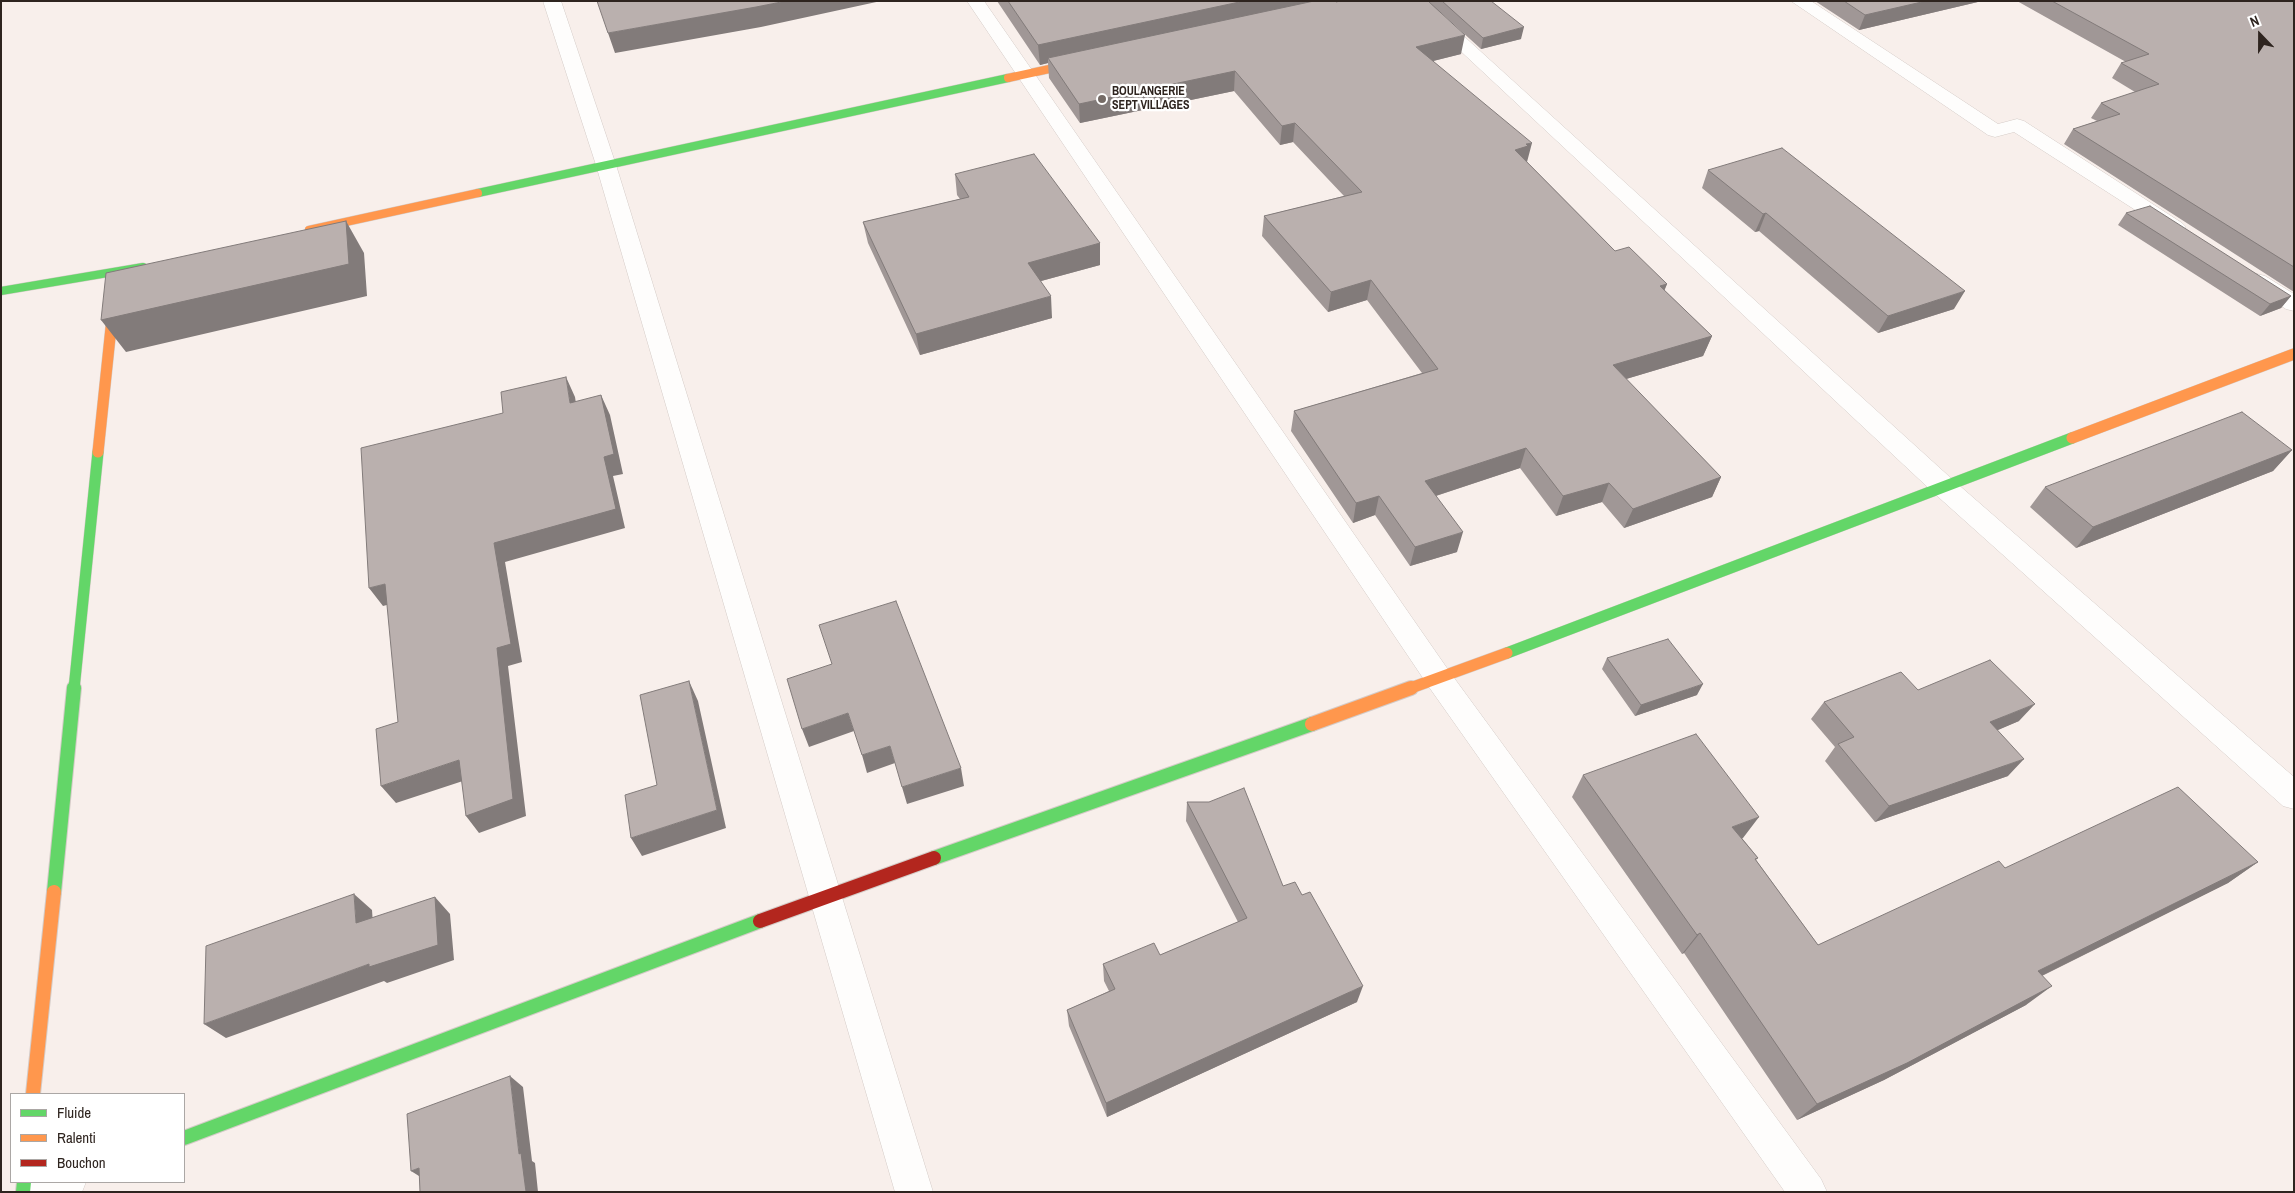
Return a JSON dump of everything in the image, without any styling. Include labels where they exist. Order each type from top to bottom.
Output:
[{"type":"street","points":[[552,1],[606,166],[914,1192]]},
{"type":"street","points":[[975,1],[1439,679],[1808,1192]]},
{"type":"street","points":[[1415,1],[1944,487],[2294,796]]},
{"type":"street","points":[[1799,1],[1995,131],[2017,125],[2193,239]]},
{"type":"street","points":[[301,232],[1101,58]]},
{"type":"street","points":[[1,291],[116,273],[153,264]]},
{"type":"street","points":[[2244,272],[2294,304]]},
{"type":"street","points":[[33,1093],[116,273]]},
{"type":"street","points":[[185,1138],[825,897],[1439,679],[2294,354]]},
{"type":"street","points":[[40,1192],[64,1183]]},
{"type":"building","points":[[597,1],[786,1],[608,33]]},
{"type":"building","points":[[1008,1],[1244,1],[1038,45]]},
{"type":"building","points":[[1314,1],[1428,1],[1465,35],[1416,47],[1532,143],[1515,150],[1615,251],[1629,247],[1667,284],[1660,286],[1712,336],[1613,365],[1721,477],[1633,509],[1609,483],[1563,496],[1526,448],[1425,481],[1463,532],[1415,547],[1379,496],[1356,503],[1294,411],[1438,369],[1371,280],[1331,292],[1264,216],[1362,192],[1295,123],[1282,126],[1235,71],[1079,104],[1048,58]]},
{"type":"building","points":[[1442,1],[1491,1],[1524,27],[1483,38]]},
{"type":"building","points":[[1844,1],[1926,1],[1865,15]]},
{"type":"building","points":[[2052,1],[2294,1],[2294,267],[2073,129],[2120,114],[2101,103],[2159,84],[2121,63],[2149,54]]},
{"type":"building","points":[[1782,148],[1965,291],[1888,316],[1766,213],[1763,214],[1708,170]]},
{"type":"building","points":[[1034,154],[1100,243],[1028,263],[1051,296],[916,334],[863,222],[969,197],[955,174]]},
{"type":"building","points":[[2150,206],[2291,296],[2270,304],[2126,213]]},
{"type":"building","points":[[346,221],[349,264],[101,320],[106,273]]},
{"type":"building","points":[[566,377],[570,403],[601,395],[614,454],[604,457],[616,509],[494,543],[511,644],[497,648],[513,799],[466,816],[459,760],[381,786],[376,729],[398,722],[385,584],[369,588],[361,448],[503,413],[501,392]]},
{"type":"building","points":[[2242,412],[2292,450],[2093,527],[2045,487]]},
{"type":"building","points":[[896,601],[961,768],[902,787],[890,746],[862,755],[848,713],[802,729],[787,679],[832,664],[819,625]]},
{"type":"building","points":[[1668,639],[1703,684],[1641,705],[1607,658]]},
{"type":"building","points":[[1990,660],[2035,704],[1990,722],[2024,759],[1889,806],[1838,744],[1854,737],[1824,702],[1901,672],[1918,690]]},
{"type":"building","points":[[689,681],[717,810],[631,838],[625,795],[657,785],[640,695]]},
{"type":"building","points":[[1696,734],[1759,817],[1732,827],[1758,858],[1755,859],[1818,945],[1999,861],[2005,868],[2178,787],[2258,862],[2038,971],[2052,986],[1907,1063],[1817,1104],[1700,933],[1697,935],[1583,775]]},
{"type":"building","points":[[1244,788],[1283,886],[1295,882],[1302,895],[1310,892],[1363,986],[1106,1103],[1067,1010],[1115,989],[1103,964],[1154,943],[1160,955],[1247,918],[1187,802],[1209,802]]},
{"type":"building","points":[[354,894],[356,923],[435,897],[438,945],[369,967],[369,964],[204,1024],[206,946]]},
{"type":"building","points":[[510,1076],[519,1154],[521,1153],[526,1192],[420,1192],[419,1168],[411,1171],[407,1114]]},
{"type":"traffic: fast","points":[[478,193],[1008,78]]},
{"type":"traffic: fast","points":[[1,291],[143,267]]},
{"type":"traffic: fast","points":[[1507,653],[2072,438]]},
{"type":"traffic: fast","points":[[54,892],[98,452]]},
{"type":"traffic: fast","points":[[934,858],[1312,724]]},
{"type":"traffic: fast","points":[[185,1138],[760,921]]},
{"type":"traffic: fast","points":[[23,1192],[24,1183]]},
{"type":"traffic: slow","points":[[1008,78],[1086,61]]},
{"type":"traffic: slow","points":[[309,230],[478,193]]},
{"type":"traffic: slow","points":[[98,452],[114,297]]},
{"type":"traffic: slow","points":[[2072,438],[2294,354]]},
{"type":"traffic: slow","points":[[1312,724],[1507,653]]},
{"type":"traffic: slow","points":[[33,1093],[54,892]]},
{"type":"traffic: jam","points":[[760,921],[934,858]]},
{"type":"place","name":"BOULANGERIE SEPT VILLAGES","points":[[1102,99]]}]
